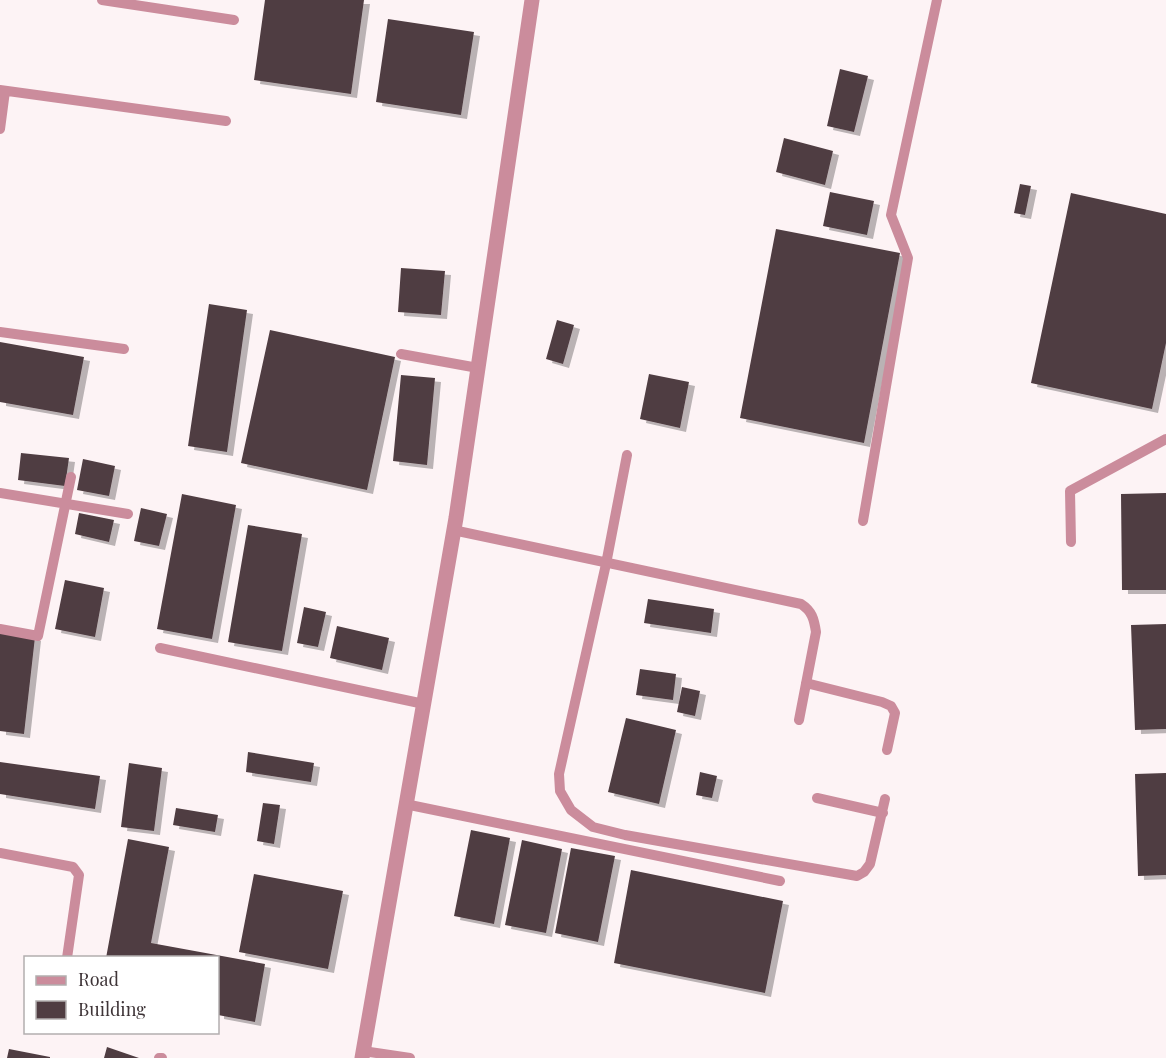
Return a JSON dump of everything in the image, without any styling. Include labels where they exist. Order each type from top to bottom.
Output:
[{"type":"street","points":[[362,1055],[453,530],[532,0]]},
{"type":"lane","points":[[102,0],[234,20]]},
{"type":"lane","points":[[863,521],[908,258],[891,214],[936,0]]},
{"type":"lane","points":[[0,129],[2,90],[226,121]]},
{"type":"lane","points":[[0,332],[124,350]]},
{"type":"lane","points":[[400,354],[478,368]]},
{"type":"lane","points":[[1071,542],[1070,491],[1166,439]]},
{"type":"lane","points":[[627,455],[606,564],[560,774],[560,791],[572,810],[593,827],[625,835],[857,876],[864,872],[870,864],[885,799]]},
{"type":"lane","points":[[0,629],[38,636],[71,477]]},
{"type":"lane","points":[[0,493],[128,514]]},
{"type":"lane","points":[[453,530],[801,604],[809,609],[814,618],[816,632],[799,720]]},
{"type":"lane","points":[[160,648],[424,704]]},
{"type":"lane","points":[[806,683],[891,706],[895,713],[887,750]]},
{"type":"lane","points":[[817,798],[883,813]]},
{"type":"lane","points":[[405,804],[780,880]]},
{"type":"lane","points":[[0,853],[73,867],[79,875],[68,956]]},
{"type":"lane","points":[[362,1055],[410,1058]]},
{"type":"building","points":[[265,0],[364,0],[351,94],[254,80]]},
{"type":"building","points":[[388,19],[474,32],[461,115],[376,102]]},
{"type":"building","points":[[840,69],[868,76],[854,132],[827,126]]},
{"type":"building","points":[[784,138],[833,151],[825,185],[776,172]]},
{"type":"building","points":[[1020,184],[1031,186],[1025,215],[1014,213]]},
{"type":"building","points":[[830,192],[874,201],[867,235],[823,226]]},
{"type":"building","points":[[1071,193],[1166,214],[1166,343],[1152,409],[1031,383]]},
{"type":"building","points":[[776,229],[900,253],[864,443],[740,418]]},
{"type":"building","points":[[401,268],[445,271],[441,315],[398,312]]},
{"type":"building","points":[[209,304],[247,310],[227,452],[188,446]]},
{"type":"building","points":[[557,320],[574,325],[563,364],[546,359]]},
{"type":"building","points":[[270,330],[395,357],[367,490],[241,463]]},
{"type":"building","points":[[0,342],[84,357],[73,415],[0,402]]},
{"type":"building","points":[[649,374],[689,382],[680,428],[640,419]]},
{"type":"building","points":[[401,375],[435,378],[427,465],[393,461]]},
{"type":"building","points":[[21,453],[69,458],[65,486],[18,480]]},
{"type":"building","points":[[83,459],[115,466],[109,496],[77,490]]},
{"type":"building","points":[[1166,493],[1166,590],[1122,590],[1121,494]]},
{"type":"building","points":[[182,494],[236,505],[212,639],[157,629]]},
{"type":"building","points":[[141,508],[167,514],[159,546],[134,541]]},
{"type":"building","points":[[79,513],[114,520],[109,542],[75,534]]},
{"type":"building","points":[[248,525],[302,534],[282,651],[228,642]]},
{"type":"building","points":[[65,580],[104,588],[95,637],[55,629]]},
{"type":"building","points":[[648,599],[714,609],[711,633],[644,623]]},
{"type":"building","points":[[304,607],[326,612],[318,647],[297,643]]},
{"type":"building","points":[[1166,624],[1166,729],[1135,730],[1131,625]]},
{"type":"building","points":[[337,626],[389,638],[382,670],[330,658]]},
{"type":"building","points":[[0,633],[35,637],[24,734],[0,731]]},
{"type":"building","points":[[640,669],[676,674],[673,700],[636,695]]},
{"type":"building","points":[[682,687],[700,691],[695,716],[677,712]]},
{"type":"building","points":[[626,718],[676,730],[659,804],[608,792]]},
{"type":"building","points":[[248,752],[314,763],[311,782],[246,772]]},
{"type":"building","points":[[0,762],[100,776],[95,809],[0,794]]},
{"type":"building","points":[[129,763],[162,768],[154,831],[121,827]]},
{"type":"building","points":[[700,772],[717,776],[712,798],[696,795]]},
{"type":"building","points":[[1166,773],[1166,875],[1138,876],[1135,774]]},
{"type":"building","points":[[263,803],[280,805],[274,844],[257,841]]},
{"type":"building","points":[[176,808],[218,815],[215,832],[173,825]]},
{"type":"building","points":[[471,830],[510,838],[494,924],[454,916]]},
{"type":"building","points":[[128,839],[169,847],[151,943],[265,964],[255,1022],[219,1015],[219,956],[106,956]]},
{"type":"building","points":[[522,840],[562,849],[546,933],[505,925]]},
{"type":"building","points":[[571,848],[615,856],[598,942],[555,933]]},
{"type":"building","points":[[631,870],[783,901],[765,993],[614,963]]},
{"type":"building","points":[[254,874],[343,891],[328,969],[239,952]]},
{"type":"building","points":[[107,1047],[139,1058],[104,1058]]},
{"type":"building","points":[[9,1049],[50,1057],[50,1058],[7,1058]]}]
